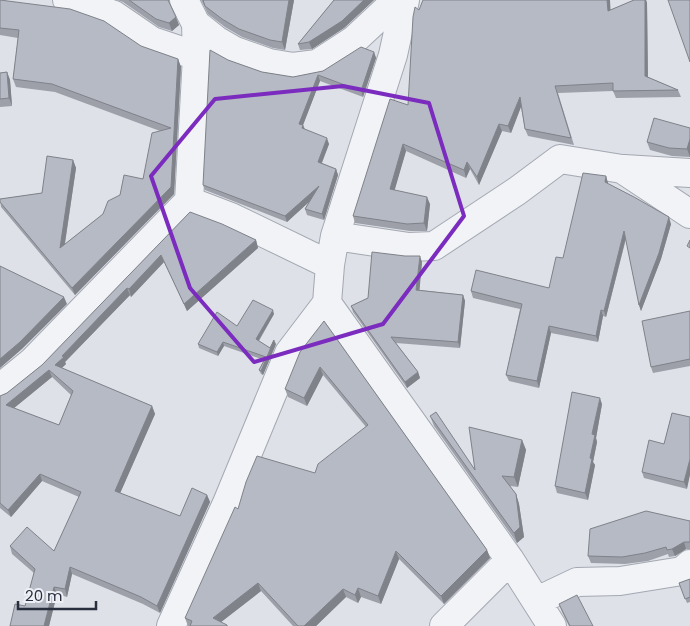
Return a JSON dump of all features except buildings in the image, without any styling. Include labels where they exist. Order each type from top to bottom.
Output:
[{"type":"street","points":[[66,0],[114,15],[152,41],[197,56]]},
{"type":"street","points":[[190,12],[216,40],[235,51],[269,63],[293,67],[317,64],[354,40],[397,0]]},
{"type":"street","points":[[172,626],[227,503],[288,353],[327,303],[330,265],[335,236],[394,55],[405,0]]},
{"type":"street","points":[[0,388],[33,361],[189,201],[197,56],[190,12]]},
{"type":"street","points":[[335,236],[409,247],[434,246],[517,191],[560,159],[622,168],[690,173]]},
{"type":"street","points":[[622,168],[690,214]]},
{"type":"street","points":[[189,201],[231,217],[330,265]]},
{"type":"street","points":[[327,303],[510,560],[552,626]]},
{"type":"street","points":[[444,626],[510,560]]},
{"type":"street","points":[[537,601],[577,582],[620,581],[682,571],[690,564]]},
{"type":"highlighted area","points":[[343,86],[429,103],[464,216],[383,324],[254,362],[190,288],[151,176],[215,99]]}]
